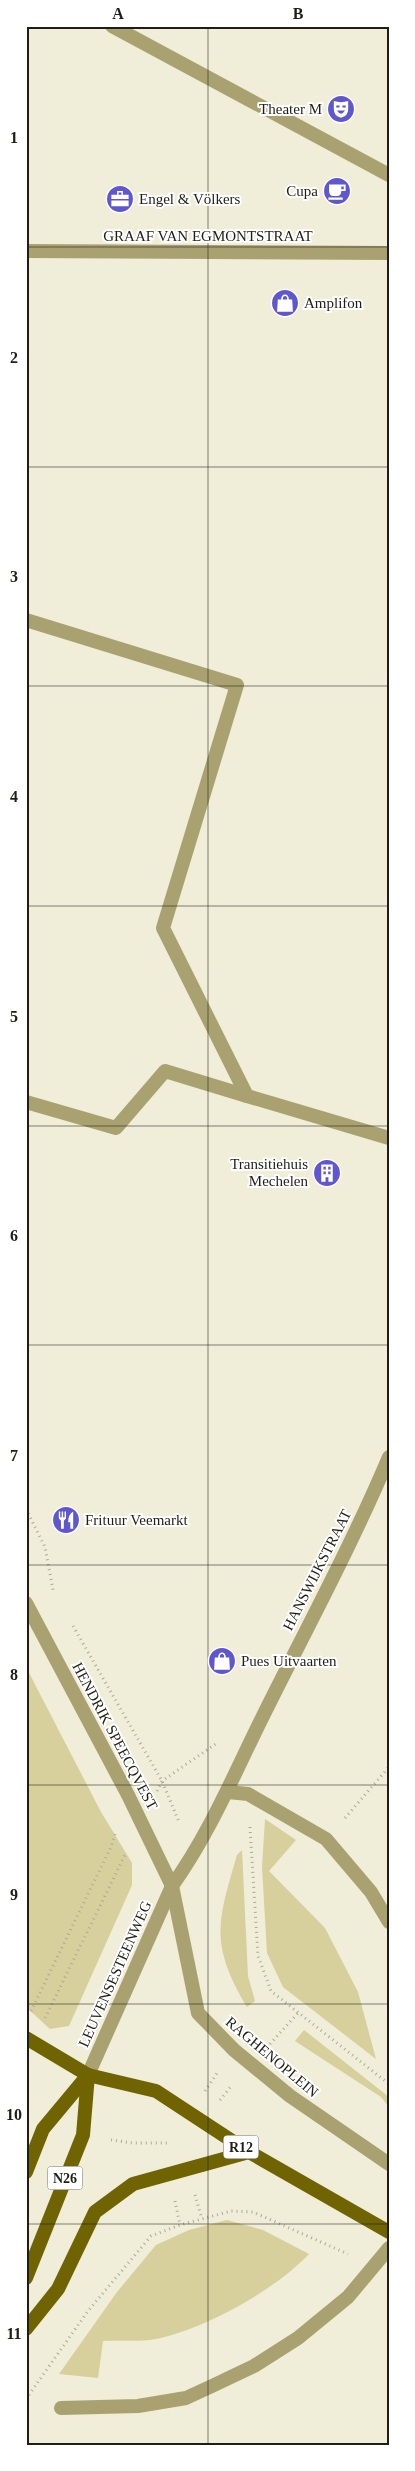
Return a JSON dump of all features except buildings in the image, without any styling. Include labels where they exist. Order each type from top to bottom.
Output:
[{"type":"main road","name":"R12","points":[[30,2040],[88,2075],[156,2091],[249,2152],[389,2232]]},
{"type":"main road","name":"LEUVENSESTEENWEG","points":[[26,2172],[43,2129],[88,2075]]},
{"type":"main road","name":"LEUVENSESTEENWEG","points":[[26,2278],[83,2135],[88,2075]]},
{"type":"main road","points":[[26,2329],[58,2289],[95,2212],[133,2184],[249,2152]]},
{"type":"street","points":[[112,26],[389,175]]},
{"type":"street","name":"GRAAF VAN EGMONTSTRAAT","points":[[26,251],[389,253]]},
{"type":"street","points":[[26,620],[238,685],[163,928],[247,1096]]},
{"type":"street","points":[[26,1102],[116,1128],[164,1071],[389,1138]]},
{"type":"street","name":"HANSWIJKSTRAAT","points":[[172,1886],[193,1858],[228,1792],[257,1727],[371,1499],[389,1458]]},
{"type":"street","name":"HENDRIK SPEECQVEST","points":[[26,1603],[128,1795],[172,1886]]},
{"type":"street","points":[[228,1792],[248,1794],[326,1839],[371,1892],[389,1922]]},
{"type":"street","name":"RAGHENOPLEIN","points":[[172,1886],[198,2013],[234,2050],[290,2096],[389,2164]]},
{"type":"street","name":"LEUVENSESTEENWEG","points":[[88,2075],[172,1886]]},
{"type":"street","points":[[61,2408],[138,2406],[186,2398],[254,2366],[298,2338],[348,2297],[389,2248]]},
{"type":"path","points":[[26,1509],[45,1547],[53,1592]]},
{"type":"path","points":[[72,1625],[162,1781],[221,1740]]},
{"type":"path","points":[[30,2012],[111,1847],[145,1751]]},
{"type":"path","points":[[326,1839],[389,1767]]},
{"type":"path","points":[[248,1794],[258,1956],[270,1991],[389,2084]]},
{"type":"path","points":[[30,2040],[141,1822]]},
{"type":"path","points":[[170,2143],[234,2050]]},
{"type":"path","points":[[26,2399],[88,2312],[151,2236],[180,2225],[231,2211],[253,2212],[335,2247],[372,2267]]},
{"type":"shaded area","points":[[26,1667],[101,1812],[132,1863],[132,1885],[69,2026],[50,2029],[26,2007]]},
{"type":"shaded area","points":[[265,1819],[296,1840],[269,1871],[325,1928],[358,1992],[376,2059],[283,1987],[267,1953],[262,1867]]},
{"type":"shaded area","points":[[242,1850],[248,1976],[255,2001],[247,2007],[227,1966],[222,1949],[221,1933],[225,1899],[237,1855]]},
{"type":"shaded area","points":[[304,2030],[389,2097],[389,2107],[381,2097],[295,2041]]},
{"type":"shaded area","points":[[227,2220],[263,2230],[309,2254],[295,2268],[259,2294],[196,2327],[156,2339],[103,2341],[98,2378],[59,2374],[117,2292],[156,2245],[189,2230]]},
{"type":"place","name":"Theater M","points":[[341,109]]},
{"type":"place","name":"Cupa","points":[[337,191]]},
{"type":"place","name":"Engel & Völkers","points":[[120,199]]},
{"type":"place","name":"Amplifon","points":[[285,303]]},
{"type":"place","name":"Transitiehuis Mechelen","points":[[327,1173]]},
{"type":"place","name":"Frituur Veemarkt","points":[[66,1520]]},
{"type":"place","name":"Pues Uitvaarten","points":[[222,1661]]}]
